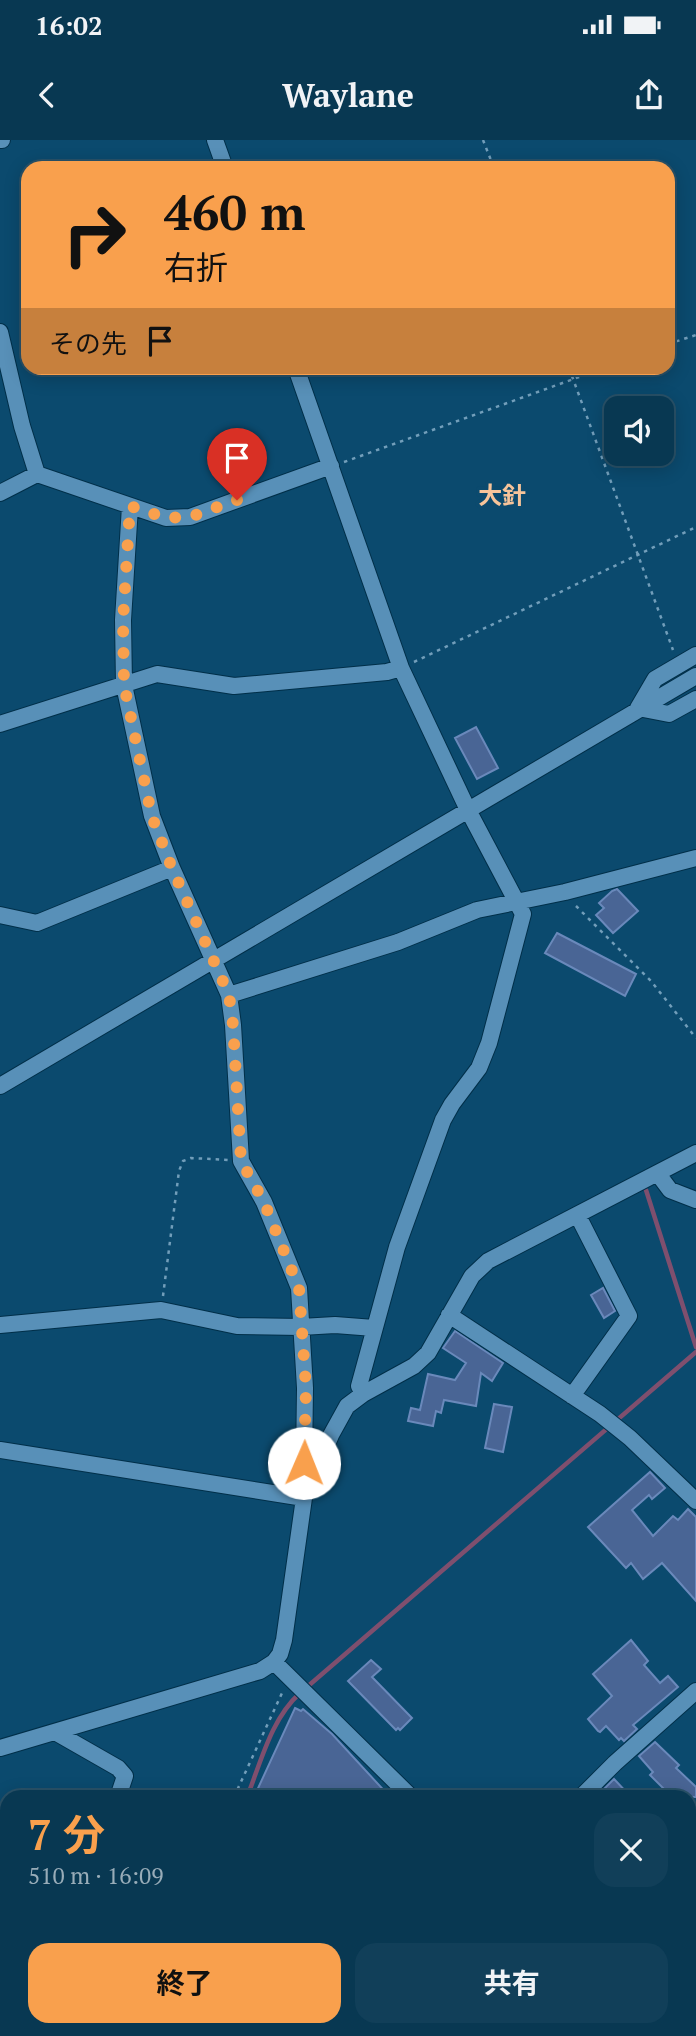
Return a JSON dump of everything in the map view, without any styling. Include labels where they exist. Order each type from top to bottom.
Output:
[{"type":"street","points":[[215,140],[222,161]]},
{"type":"street","points":[[0,332],[22,426],[37,474]]},
{"type":"street","points":[[298,375],[401,668],[468,810],[523,914],[489,1043],[479,1068],[443,1120],[397,1247],[359,1386],[363,1394]]},
{"type":"street","points":[[0,493],[37,474],[166,518],[190,517],[331,466]]},
{"type":"street","points":[[130,506],[123,621],[124,685],[152,817],[212,961],[229,995],[241,1161],[264,1202],[299,1288],[306,1388],[304,1463],[306,1474],[312,1480]]},
{"type":"street","points":[[638,708],[655,678],[696,654]]},
{"type":"street","points":[[0,724],[157,674],[234,686],[387,672],[401,668]]},
{"type":"street","points":[[0,1086],[696,676]]},
{"type":"street","points":[[638,708],[669,714],[696,699]]},
{"type":"street","points":[[229,995],[398,942],[477,911],[516,904],[696,858]]},
{"type":"street","points":[[0,915],[37,923],[172,868]]},
{"type":"street","points":[[0,1748],[260,1671],[274,1662],[280,1654],[284,1640],[304,1498],[331,1434],[347,1406],[363,1394],[414,1366],[428,1353],[472,1276],[488,1261],[696,1153]]},
{"type":"street","points":[[658,1174],[670,1190],[696,1200]]},
{"type":"street","points":[[572,1396],[629,1316],[578,1216]]},
{"type":"street","points":[[0,1325],[161,1310],[237,1326],[335,1325],[374,1328]]},
{"type":"street","points":[[449,1315],[606,1419],[696,1501]]},
{"type":"street","points":[[0,1450],[304,1498]]},
{"type":"street","points":[[274,1662],[404,1790]]},
{"type":"street","points":[[588,1790],[696,1691]]},
{"type":"street","points":[[55,1732],[118,1768],[125,1776],[120,1790]]},
{"type":"path","points":[[483,140],[491,161]]},
{"type":"path","points":[[675,342],[696,335]]},
{"type":"path","points":[[572,375],[679,664]]},
{"type":"path","points":[[331,466],[584,375]]},
{"type":"path","points":[[401,668],[696,527]]},
{"type":"path","points":[[565,892],[650,981],[696,1038]]},
{"type":"path","points":[[161,1310],[179,1171],[183,1161],[191,1158],[241,1161]]},
{"type":"path","points":[[237,1790],[289,1677]]},
{"type":"building","points":[[476,727],[498,768],[477,779],[455,738]]},
{"type":"building","points":[[617,889],[638,911],[613,933],[596,915],[604,908],[599,903]]},
{"type":"building","points":[[557,933],[636,974],[625,996],[545,953]]},
{"type":"building","points":[[603,1288],[615,1311],[604,1318],[591,1295]]},
{"type":"building","points":[[455,1331],[503,1363],[492,1381],[481,1373],[476,1406],[444,1400],[441,1413],[436,1411],[433,1426],[408,1421],[411,1408],[420,1410],[428,1374],[455,1380],[466,1363],[443,1348]]},
{"type":"building","points":[[494,1404],[512,1407],[503,1452],[485,1448]]},
{"type":"building","points":[[650,1472],[665,1488],[652,1499],[649,1495],[632,1510],[653,1536],[673,1516],[678,1520],[688,1509],[696,1517],[696,1601],[662,1563],[643,1579],[631,1563],[626,1568],[588,1527]]},
{"type":"building","points":[[631,1640],[648,1661],[644,1665],[660,1683],[668,1676],[678,1687],[633,1725],[637,1729],[624,1741],[621,1738],[619,1740],[606,1726],[598,1731],[588,1719],[612,1696],[593,1674]]},
{"type":"building","points":[[371,1660],[381,1669],[372,1677],[412,1718],[400,1730],[396,1730],[348,1681]]},
{"type":"building","points":[[295,1708],[301,1711],[303,1709],[332,1734],[384,1790],[257,1790]]},
{"type":"building","points":[[655,1742],[679,1765],[676,1768],[696,1790],[665,1790],[650,1775],[653,1772],[639,1756]]},
{"type":"building","points":[[614,1779],[624,1790],[603,1790]]},
{"type":"waterway","points":[[646,1190],[696,1347]]},
{"type":"waterway","points":[[307,1687],[696,1352]]},
{"type":"waterway","points":[[250,1790],[274,1728],[281,1715],[300,1693]]},
{"type":"district","name":"大針","points":[[502,496]]},
{"type":"route","points":[[237,500],[190,517],[166,518],[130,506],[123,621],[124,685],[152,817],[212,961],[229,995],[241,1161],[264,1202],[299,1288],[306,1388],[304,1463]]}]
